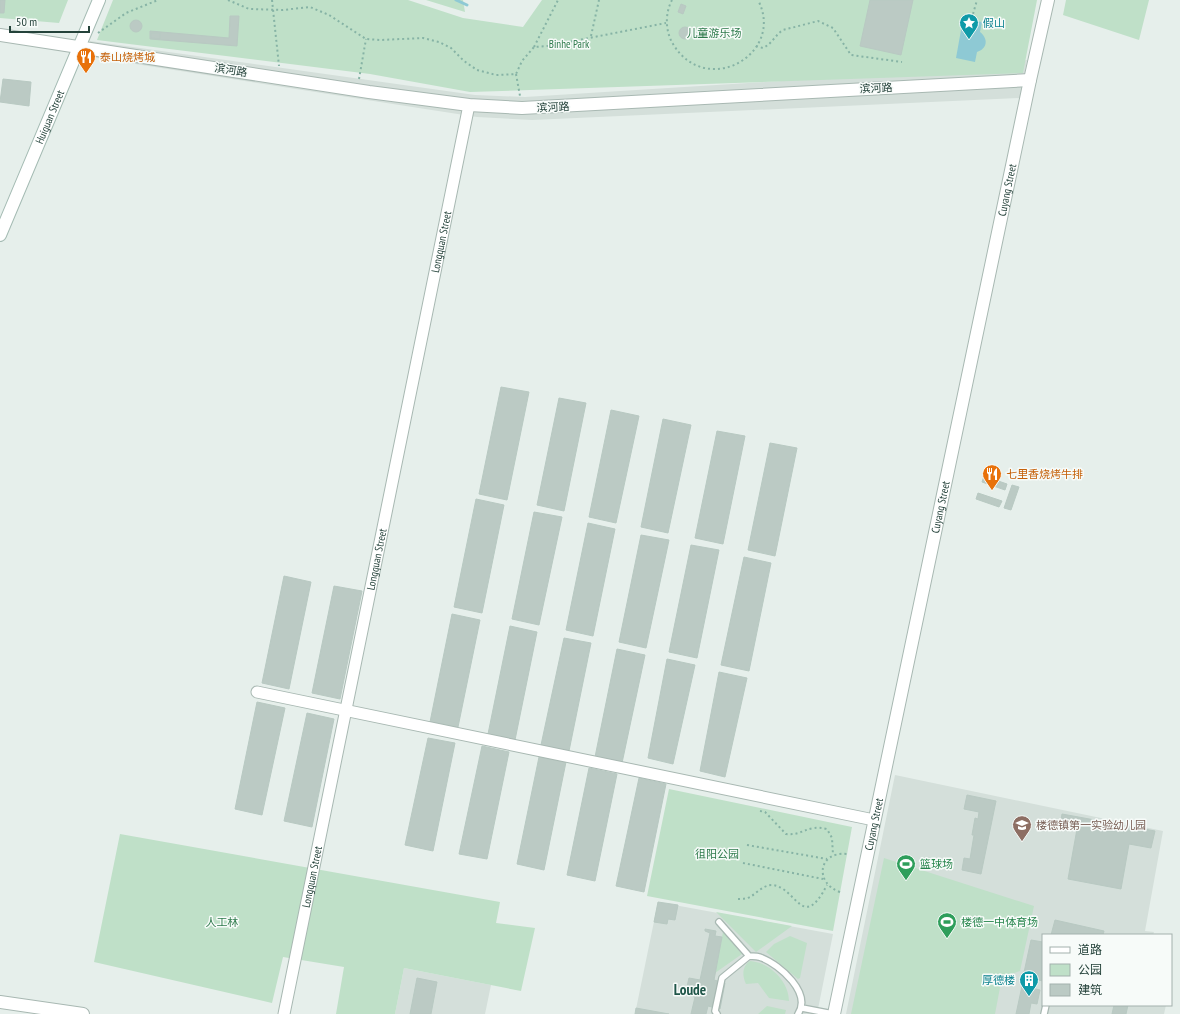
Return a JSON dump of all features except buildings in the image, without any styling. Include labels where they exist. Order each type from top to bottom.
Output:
[{"type":"street","name":"Huiguan Street","points":[[0,235],[99,0]]},
{"type":"street","name":"Cuyang Street","points":[[833,1014],[1048,0]]},
{"type":"street","name":"滨河路","points":[[0,35],[357,90],[469,105],[522,108],[1030,80]]},
{"type":"street","name":"Longquan Street","points":[[284,1014],[469,105]]},
{"type":"street","points":[[257,692],[874,820]]},
{"type":"street","points":[[0,1002],[83,1014]]},
{"type":"lane","points":[[719,922],[749,956],[761,957],[788,977],[796,986],[801,998],[802,1008],[798,1014]]},
{"type":"lane","points":[[717,1014],[715,1011],[722,978],[749,956]]},
{"type":"lane","points":[[802,1008],[833,1014]]},
{"type":"path","points":[[97,34],[126,13],[158,0]]},
{"type":"path","points":[[228,0],[249,9],[310,7],[329,14],[366,39],[380,40],[423,38],[439,42],[451,48],[464,61],[477,70],[496,75],[516,74]]},
{"type":"path","points":[[272,0],[280,77]]},
{"type":"path","points":[[522,108],[516,74],[522,61],[534,47],[558,0]]},
{"type":"path","points":[[591,36],[599,0]]},
{"type":"path","points":[[672,0],[666,23],[670,39],[678,53],[691,64],[706,69],[723,70],[739,64],[752,53],[760,39],[763,23],[761,6],[758,0]]},
{"type":"path","points":[[973,14],[977,0]]},
{"type":"path","points":[[756,46],[763,48],[768,46],[783,30],[818,21],[833,28],[851,55],[902,62]]},
{"type":"path","points":[[534,47],[548,46],[591,36],[666,23]]},
{"type":"path","points":[[357,90],[366,39]]},
{"type":"path","points":[[760,811],[765,812],[786,834],[794,835],[816,826],[827,829],[832,838],[833,855]]},
{"type":"path","points":[[746,845],[827,859]]},
{"type":"path","points":[[840,892],[827,885],[823,879],[823,868],[827,859],[833,855],[847,854]]},
{"type":"path","points":[[743,863],[823,879]]},
{"type":"path","points":[[738,900],[748,898],[765,887],[772,885],[785,891],[799,904],[808,907],[814,905],[827,885]]},
{"type":"shaded area","points":[[90,41],[475,95],[525,97],[941,71],[1027,60],[1020,98],[532,120],[477,117],[84,56]]},
{"type":"shaded area","points":[[895,775],[1163,831],[1145,931],[1154,932],[1153,934],[1042,934],[1042,1006],[1166,1006],[1164,1014],[846,1014]]},
{"type":"shaded area","points":[[658,902],[833,934],[817,1014],[635,1014]]},
{"type":"shaded area","points":[[404,968],[491,985],[485,1014],[395,1014]]},
{"type":"green space","points":[[0,0],[68,0],[59,23],[0,18]]},
{"type":"green space","name":"Binhe Park","points":[[113,0],[408,0],[463,18],[523,27],[542,0],[1037,0],[1023,73],[470,92],[370,74],[97,40]]},
{"type":"green space","points":[[426,0],[463,0],[465,12]]},
{"type":"green space","points":[[1066,0],[1149,0],[1139,40],[1063,15]]},
{"type":"green space","name":"徂阳公园","points":[[669,789],[852,827],[833,931],[647,896]]},
{"type":"green space","name":"人工林","points":[[120,834],[500,902],[496,923],[535,928],[521,991],[404,968],[395,1014],[336,1014],[344,967],[283,957],[272,1003],[94,962]]},
{"type":"green space","name":"楼德一中体育场","points":[[884,858],[1034,906],[1020,971],[1002,977],[995,1014],[851,1014]]},
{"type":"green space","points":[[716,912],[792,926],[756,952]]},
{"type":"green space","points":[[723,932],[742,954],[715,973]]},
{"type":"green space","points":[[790,936],[807,943],[800,978],[798,979],[766,952],[774,944]]},
{"type":"green space","points":[[750,961],[764,965],[777,974],[786,986],[789,1001],[769,998],[758,983],[746,984],[744,978],[744,968]]},
{"type":"green space","points":[[767,1006],[786,1010],[785,1014],[758,1014]]},
{"type":"water","points":[[963,19],[982,22],[980,32],[985,38],[986,44],[983,49],[977,52],[975,62],[956,58]]},
{"type":"waterway","points":[[456,0],[467,5]]},
{"type":"place","name":"假山","points":[[969,40]]},
{"type":"place","name":"泰山烧烤城","points":[[86,74]]},
{"type":"place","name":"七里香烧烤牛排","points":[[992,491]]},
{"type":"place","name":"楼德镇第一实验幼儿园","points":[[1022,842]]},
{"type":"place","name":"篮球场","points":[[906,881]]},
{"type":"place","name":"楼德一中体育场","points":[[947,939]]},
{"type":"place","name":"厚德楼","points":[[1029,997]]},
{"type":"district","name":"Loude","points":[[690,990]]},
{"type":"park label","name":"儿童游乐场","points":[[714,33]]}]
